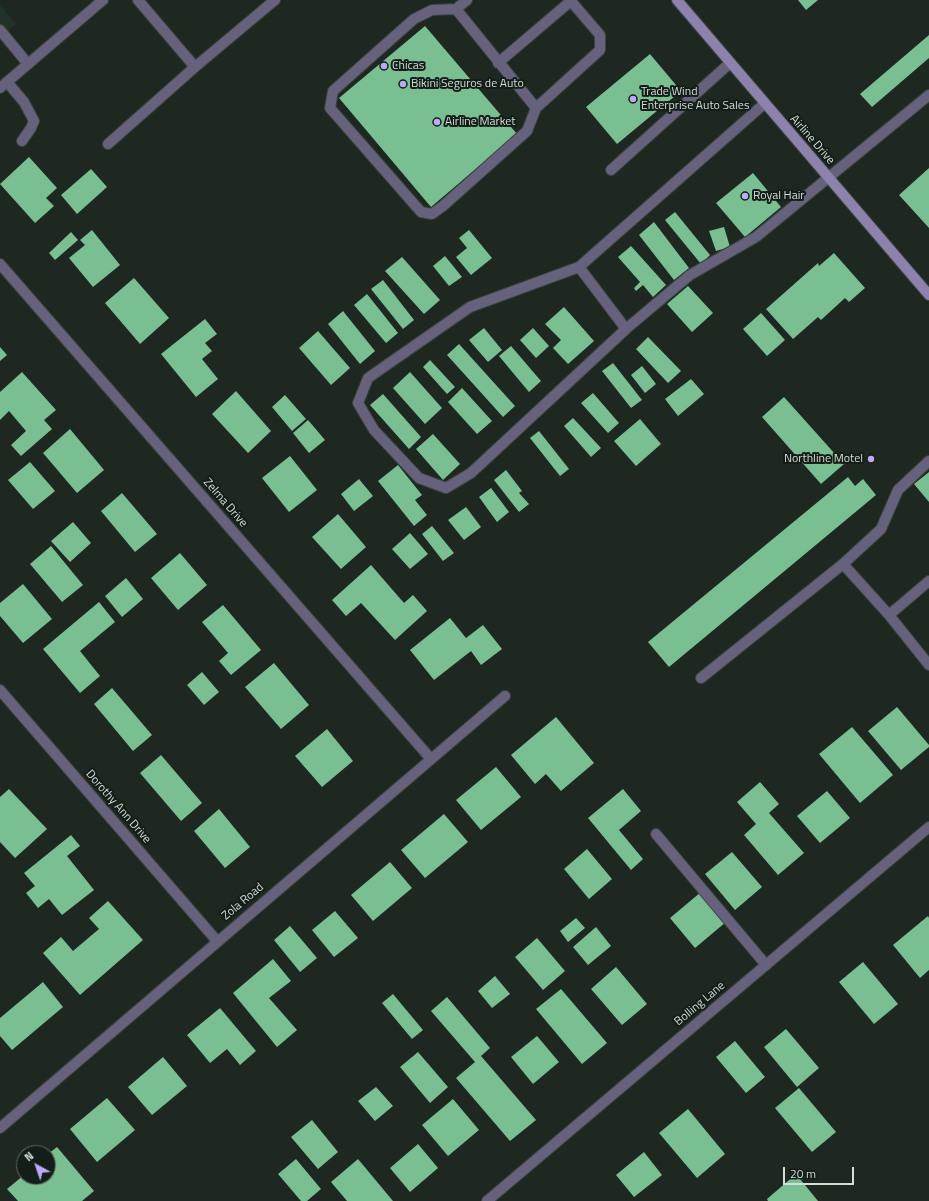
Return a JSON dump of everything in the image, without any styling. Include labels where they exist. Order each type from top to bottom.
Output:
[{"type":"main road","name":"Airline Drive","points":[[677,0],[764,104],[929,295]]},
{"type":"street","points":[[22,141],[34,121],[24,102],[4,85],[103,0]]},
{"type":"street","points":[[138,0],[195,68]]},
{"type":"street","points":[[108,144],[275,0]]},
{"type":"street","points":[[467,0],[456,9],[432,10],[414,20],[333,91],[330,108],[421,212],[432,214],[443,206],[527,131],[536,108],[600,50],[600,35],[571,0],[498,62]]},
{"type":"street","points":[[456,9],[536,108]]},
{"type":"street","points":[[0,30],[28,64]]},
{"type":"street","points":[[610,170],[730,63]]},
{"type":"street","points":[[764,104],[579,267],[470,307],[368,378],[358,403],[374,430],[419,478],[446,488],[471,473],[626,329],[690,275],[756,237],[827,177],[929,95]]},
{"type":"street","name":"Zelma Drive","points":[[0,264],[431,759]]},
{"type":"street","points":[[579,267],[626,329]]},
{"type":"street","points":[[701,678],[843,564],[881,529],[898,490],[929,461]]},
{"type":"street","points":[[843,564],[889,615],[929,666]]},
{"type":"street","points":[[889,615],[929,581]]},
{"type":"street","name":"Dorothy Ann Drive","points":[[0,690],[217,941]]},
{"type":"street","name":"Zola Road","points":[[1,1124],[505,696]]},
{"type":"street","name":"Bolling Lane","points":[[487,1201],[929,827]]},
{"type":"street","points":[[656,834],[766,965]]},
{"type":"shaded area","points":[[0,5],[16,24],[0,39]]},
{"type":"building","points":[[798,0],[818,0],[806,10]]},
{"type":"building","points":[[425,26],[517,134],[431,207],[339,98]]},
{"type":"building","points":[[929,35],[929,58],[872,107],[860,94]]},
{"type":"building","points":[[650,54],[681,91],[617,144],[586,107]]},
{"type":"building","points":[[29,157],[57,188],[46,198],[54,206],[35,223],[0,184]]},
{"type":"building","points":[[929,168],[929,228],[899,195]]},
{"type":"building","points":[[91,169],[107,187],[77,214],[61,195]]},
{"type":"building","points":[[753,173],[781,207],[745,237],[716,203]]},
{"type":"building","points":[[675,212],[710,255],[701,264],[665,220]]},
{"type":"building","points":[[654,222],[689,268],[674,280],[639,235]]},
{"type":"building","points":[[724,227],[730,247],[716,251],[709,231]]},
{"type":"building","points":[[92,230],[120,265],[93,287],[69,258],[85,245],[80,240]]},
{"type":"building","points":[[469,230],[492,258],[471,275],[456,257],[467,248],[459,238]]},
{"type":"building","points":[[71,232],[78,240],[55,260],[49,253]]},
{"type":"building","points":[[631,246],[666,285],[653,297],[643,285],[636,291],[634,288],[640,282],[618,257]]},
{"type":"building","points":[[834,253],[865,288],[849,302],[845,298],[821,320],[818,317],[793,339],[766,309],[818,263],[819,266]]},
{"type":"building","points":[[445,256],[462,277],[449,286],[433,266]]},
{"type":"building","points":[[402,257],[440,300],[424,314],[385,271]]},
{"type":"building","points":[[134,278],[169,318],[140,344],[105,303]]},
{"type":"building","points":[[383,280],[414,320],[403,329],[371,289]]},
{"type":"building","points":[[688,286],[713,313],[692,332],[667,304]]},
{"type":"building","points":[[367,294],[398,333],[386,343],[354,305]]},
{"type":"building","points":[[564,307],[594,341],[568,364],[553,348],[561,340],[545,324]]},
{"type":"building","points":[[343,311],[375,351],[360,364],[328,324]]},
{"type":"building","points":[[761,313],[785,340],[767,356],[743,329]]},
{"type":"building","points":[[205,319],[217,334],[205,343],[212,351],[202,359],[218,379],[196,397],[161,354]]},
{"type":"building","points":[[484,328],[502,350],[488,362],[469,340]]},
{"type":"building","points":[[533,328],[549,346],[536,358],[520,340]]},
{"type":"building","points":[[318,331],[350,368],[331,385],[299,348]]},
{"type":"building","points":[[648,337],[681,371],[668,383],[636,349]]},
{"type":"building","points":[[459,344],[515,406],[503,417],[447,355]]},
{"type":"building","points":[[511,346],[541,381],[529,392],[499,356]]},
{"type":"building","points":[[0,347],[7,355],[0,361]]},
{"type":"building","points":[[430,360],[455,387],[447,394],[423,367]]},
{"type":"building","points":[[613,363],[642,400],[631,408],[602,371]]},
{"type":"building","points":[[642,366],[656,384],[645,393],[631,375]]},
{"type":"building","points":[[22,372],[56,410],[44,420],[52,429],[21,456],[11,445],[26,431],[9,411],[0,420],[0,392]]},
{"type":"building","points":[[410,372],[442,408],[425,424],[393,388]]},
{"type":"building","points":[[691,379],[704,394],[678,416],[665,399]]},
{"type":"building","points":[[462,388],[492,421],[477,434],[448,402]]},
{"type":"building","points":[[236,391],[271,431],[248,453],[212,414]]},
{"type":"building","points":[[593,393],[619,423],[608,433],[581,403]]},
{"type":"building","points":[[383,394],[421,437],[409,449],[370,405]]},
{"type":"building","points":[[285,395],[306,419],[292,431],[272,407]]},
{"type":"building","points":[[784,397],[844,464],[821,484],[762,417]]},
{"type":"building","points":[[573,418],[601,448],[591,457],[564,426]]},
{"type":"building","points":[[640,419],[661,444],[636,466],[614,441]]},
{"type":"building","points":[[308,420],[325,440],[309,453],[293,433]]},
{"type":"building","points":[[70,429],[104,470],[77,493],[43,453]]},
{"type":"building","points":[[539,431],[569,469],[560,476],[530,438]]},
{"type":"building","points":[[433,434],[460,464],[443,480],[416,449]]},
{"type":"building","points":[[290,456],[317,490],[289,512],[262,478]]},
{"type":"building","points":[[30,462],[55,491],[33,509],[8,480]]},
{"type":"building","points":[[398,465],[422,495],[415,500],[427,515],[414,526],[378,481]]},
{"type":"building","points":[[506,470],[522,491],[519,493],[529,504],[519,512],[494,480]]},
{"type":"building","points":[[929,472],[929,502],[914,484]]},
{"type":"building","points":[[848,477],[855,486],[863,479],[876,495],[669,667],[648,642]]},
{"type":"building","points":[[359,479],[373,496],[354,511],[341,494]]},
{"type":"building","points":[[491,488],[509,512],[497,522],[479,497]]},
{"type":"building","points":[[122,493],[157,534],[135,552],[101,511]]},
{"type":"building","points":[[466,507],[481,527],[464,540],[448,520]]},
{"type":"building","points":[[338,514],[366,547],[341,569],[312,537]]},
{"type":"building","points":[[73,522],[91,543],[70,562],[51,541]]},
{"type":"building","points":[[432,526],[454,553],[443,561],[422,534]]},
{"type":"building","points":[[410,533],[428,554],[410,569],[392,549]]},
{"type":"building","points":[[51,546],[83,585],[62,602],[30,564]]},
{"type":"building","points":[[180,553],[207,585],[178,610],[151,578]]},
{"type":"building","points":[[371,565],[404,603],[413,595],[427,611],[395,640],[361,603],[346,616],[332,600]]},
{"type":"building","points":[[126,578],[143,599],[122,617],[105,596]]},
{"type":"building","points":[[23,584],[52,619],[23,643],[0,616],[0,603]]},
{"type":"building","points":[[99,602],[115,622],[80,651],[100,676],[80,693],[43,649]]},
{"type":"building","points":[[223,605],[261,650],[231,675],[219,661],[228,653],[202,622]]},
{"type":"building","points":[[450,618],[466,638],[483,625],[502,649],[481,665],[471,651],[434,680],[410,650]]},
{"type":"building","points":[[274,663],[309,705],[281,729],[245,687]]},
{"type":"building","points":[[202,672],[219,692],[204,705],[187,685]]},
{"type":"building","points":[[112,688],[152,735],[133,751],[94,704]]},
{"type":"building","points":[[897,707],[929,745],[929,747],[901,770],[868,731]]},
{"type":"building","points":[[556,717],[594,763],[561,791],[546,774],[535,784],[511,755]]},
{"type":"building","points":[[852,727],[893,775],[860,803],[819,754]]},
{"type":"building","points":[[327,729],[353,761],[322,787],[295,756]]},
{"type":"building","points":[[161,755],[202,803],[181,821],[140,773]]},
{"type":"building","points":[[496,767],[521,797],[481,830],[456,800]]},
{"type":"building","points":[[760,782],[779,804],[769,813],[804,853],[778,875],[744,835],[756,824],[737,802]]},
{"type":"building","points":[[9,789],[47,829],[15,858],[0,842],[0,797]]},
{"type":"building","points":[[623,789],[641,811],[619,830],[643,859],[631,870],[588,818]]},
{"type":"building","points":[[827,791],[850,818],[820,843],[797,816]]},
{"type":"building","points":[[219,809],[250,847],[225,868],[194,831]]},
{"type":"building","points":[[444,814],[468,842],[425,878],[401,850]]},
{"type":"building","points":[[71,835],[80,846],[67,856],[94,890],[62,915],[49,899],[38,908],[26,893],[35,886],[24,873]]},
{"type":"building","points":[[587,849],[612,879],[589,899],[564,869]]},
{"type":"building","points":[[732,852],[762,887],[735,910],[705,874]]},
{"type":"building","points":[[390,862],[412,888],[373,921],[351,895]]},
{"type":"building","points":[[701,892],[726,922],[695,948],[670,918]]},
{"type":"building","points":[[108,901],[143,940],[80,995],[43,953],[61,937],[73,951],[99,929],[89,918]]},
{"type":"building","points":[[335,911],[358,938],[334,957],[312,930]]},
{"type":"building","points":[[928,916],[929,970],[920,978],[893,945]]},
{"type":"building","points":[[576,918],[585,928],[568,942],[560,931]]},
{"type":"building","points":[[290,926],[317,958],[300,972],[274,940]]},
{"type":"building","points":[[596,927],[611,946],[588,965],[573,947]]},
{"type":"building","points":[[537,938],[565,971],[543,990],[515,957]]},
{"type":"building","points":[[273,959],[291,981],[269,998],[297,1030],[277,1047],[233,993]]},
{"type":"building","points":[[863,962],[898,1004],[874,1024],[839,982]]},
{"type":"building","points":[[616,967],[647,1004],[622,1025],[591,989]]},
{"type":"building","points":[[495,976],[510,994],[492,1008],[478,991]]},
{"type":"building","points":[[43,982],[63,1007],[12,1050],[0,1036],[0,1018]]},
{"type":"building","points":[[561,989],[607,1043],[582,1064],[536,1009]]},
{"type":"building","points":[[393,994],[423,1030],[412,1039],[382,1003]]},
{"type":"building","points":[[447,997],[490,1048],[481,1056],[536,1120],[510,1141],[456,1078],[475,1062],[431,1011]]},
{"type":"building","points":[[220,1008],[256,1051],[240,1065],[227,1049],[210,1063],[187,1035]]},
{"type":"building","points":[[786,1029],[819,1068],[797,1087],[764,1047]]},
{"type":"building","points":[[537,1036],[559,1062],[533,1084],[511,1057]]},
{"type":"building","points":[[735,1041],[765,1077],[746,1093],[716,1057]]},
{"type":"building","points":[[418,1052],[448,1087],[430,1103],[400,1067]]},
{"type":"building","points":[[163,1057],[187,1086],[152,1115],[128,1087]]},
{"type":"building","points":[[376,1087],[393,1106],[375,1121],[358,1101]]},
{"type":"building","points":[[799,1088],[836,1132],[812,1152],[775,1108]]},
{"type":"building","points":[[107,1098],[135,1130],[97,1162],[70,1129]]},
{"type":"building","points":[[453,1099],[479,1130],[448,1156],[422,1125]]},
{"type":"building","points":[[688,1109],[725,1154],[697,1178],[659,1133]]},
{"type":"building","points":[[312,1120],[338,1152],[318,1169],[291,1137]]},
{"type":"building","points":[[418,1144],[438,1168],[410,1192],[390,1168]]},
{"type":"building","points":[[57,1147],[94,1191],[82,1201],[18,1201],[7,1189],[16,1182],[16,1185],[56,1185]]},
{"type":"building","points":[[644,1152],[662,1175],[634,1197],[616,1175]]},
{"type":"building","points":[[296,1159],[321,1189],[307,1201],[301,1201],[278,1174]]},
{"type":"building","points":[[358,1159],[393,1201],[347,1201],[331,1182]]},
{"type":"building","points":[[796,1174],[818,1201],[768,1201],[767,1199]]},
{"type":"place","name":"Chicas","points":[[384,66]]},
{"type":"place","name":"Bikini Seguros de Auto","points":[[403,84]]},
{"type":"place","name":"Trade Wind Enterprise Auto Sales","points":[[633,99]]},
{"type":"place","name":"Airline Market","points":[[437,122]]},
{"type":"place","name":"Royal Hair","points":[[745,196]]},
{"type":"place","name":"Northline Motel","points":[[871,459]]}]
